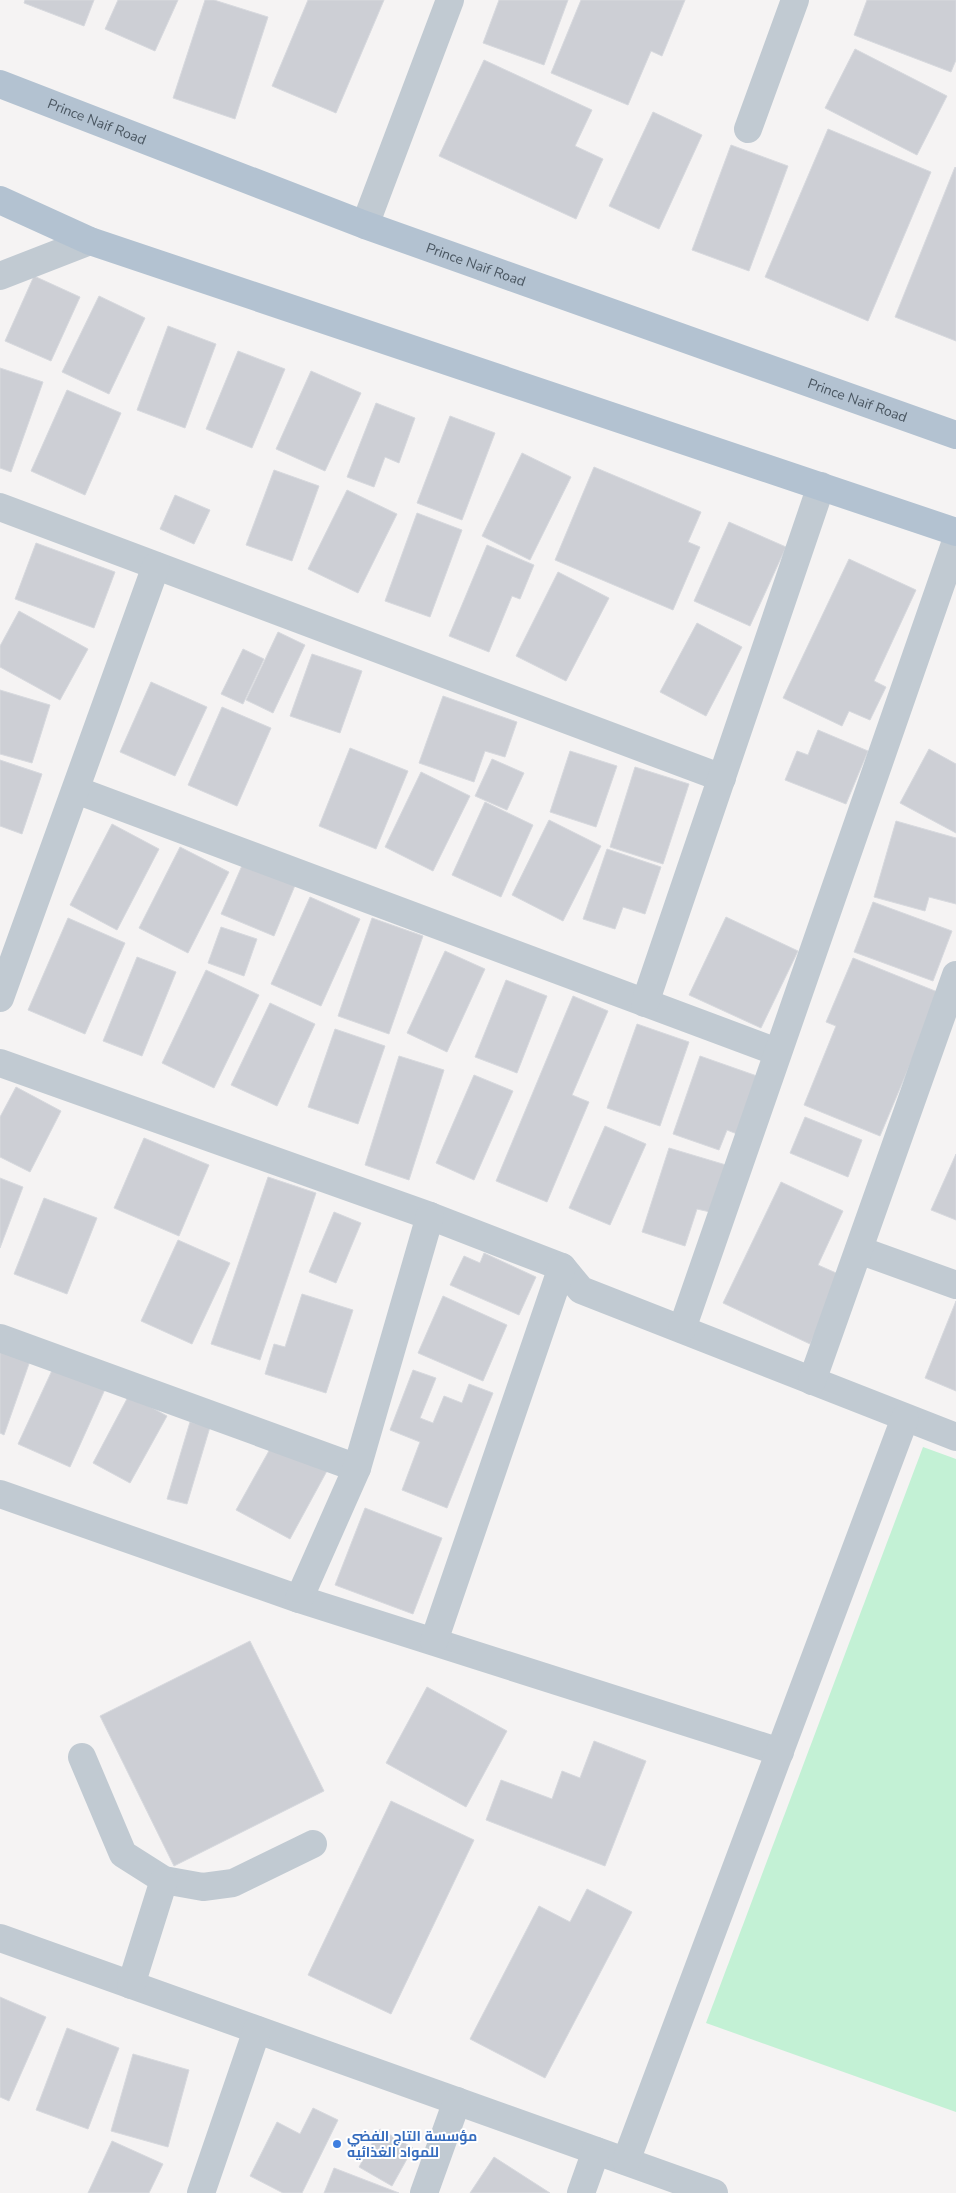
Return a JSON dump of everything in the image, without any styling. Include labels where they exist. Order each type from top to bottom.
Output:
[{"type":"main road","name":"Prince Naif Road","points":[[0,84],[365,225],[956,435]]},
{"type":"main road","points":[[0,200],[90,241],[956,532]]},
{"type":"street","points":[[365,225],[450,0]]},
{"type":"street","points":[[748,130],[794,0]]},
{"type":"street","points":[[0,276],[90,241]]},
{"type":"street","points":[[645,1003],[821,486]]},
{"type":"street","points":[[0,507],[722,778]]},
{"type":"street","points":[[682,1329],[956,541]]},
{"type":"street","points":[[0,998],[156,566]]},
{"type":"street","points":[[76,790],[777,1052]]},
{"type":"street","points":[[812,1381],[956,975]]},
{"type":"street","points":[[0,1063],[430,1216],[562,1266],[581,1290],[956,1437]]},
{"type":"street","points":[[299,1599],[357,1468],[430,1216]]},
{"type":"street","points":[[858,1250],[956,1285]]},
{"type":"street","points":[[434,1641],[562,1266]]},
{"type":"street","points":[[0,1338],[357,1468]]},
{"type":"street","points":[[626,2161],[905,1418]]},
{"type":"street","points":[[0,1494],[299,1599],[780,1752]]},
{"type":"street","points":[[82,1757],[123,1854],[164,1880],[203,1887],[233,1883],[313,1844]]},
{"type":"street","points":[[130,1985],[164,1880]]},
{"type":"street","points":[[0,1938],[714,2193]]},
{"type":"street","points":[[201,2193],[257,2030]]},
{"type":"street","points":[[424,2193],[457,2101]]},
{"type":"street","points":[[581,2193],[596,2150]]},
{"type":"green space","points":[[923,1447],[956,1459],[956,2112],[706,2023]]},
{"type":"building","points":[[25,0],[94,0],[84,26],[24,3]]},
{"type":"building","points":[[118,0],[178,0],[155,51],[105,29]]},
{"type":"building","points":[[205,0],[214,0],[268,17],[235,119],[173,98]]},
{"type":"building","points":[[308,0],[384,0],[336,113],[272,86]]},
{"type":"building","points":[[499,0],[568,0],[544,65],[483,43]]},
{"type":"building","points":[[581,0],[685,0],[662,56],[651,51],[628,105],[551,73]]},
{"type":"building","points":[[867,0],[956,0],[956,60],[951,72],[854,35]]},
{"type":"building","points":[[855,49],[947,96],[917,155],[825,108]]},
{"type":"building","points":[[484,60],[592,110],[575,146],[603,159],[576,219],[439,156]]},
{"type":"building","points":[[653,112],[702,135],[659,229],[609,206]]},
{"type":"building","points":[[828,129],[931,172],[868,321],[765,277]]},
{"type":"building","points":[[731,145],[788,166],[749,271],[692,250]]},
{"type":"building","points":[[956,168],[956,341],[895,317]]},
{"type":"building","points":[[34,276],[80,297],[51,361],[5,341]]},
{"type":"building","points":[[99,296],[145,318],[109,394],[62,372]]},
{"type":"building","points":[[168,326],[216,344],[185,428],[137,410]]},
{"type":"building","points":[[238,351],[285,369],[252,448],[206,429]]},
{"type":"building","points":[[0,368],[43,382],[11,472],[0,468]]},
{"type":"building","points":[[311,371],[361,393],[325,471],[276,449]]},
{"type":"building","points":[[67,390],[121,413],[85,495],[31,471]]},
{"type":"building","points":[[376,403],[415,418],[399,463],[385,457],[374,487],[347,477]]},
{"type":"building","points":[[450,416],[495,433],[462,520],[417,503]]},
{"type":"building","points":[[522,453],[571,477],[530,560],[482,536]]},
{"type":"building","points":[[594,467],[701,512],[688,542],[700,547],[673,610],[555,560]]},
{"type":"building","points":[[274,470],[319,486],[292,561],[246,545]]},
{"type":"building","points":[[347,490],[397,514],[358,593],[308,569]]},
{"type":"building","points":[[175,495],[210,510],[194,544],[160,529]]},
{"type":"building","points":[[417,513],[462,530],[430,617],[385,601]]},
{"type":"building","points":[[729,522],[786,547],[750,626],[694,601]]},
{"type":"building","points":[[36,543],[115,572],[94,628],[15,599]]},
{"type":"building","points":[[487,545],[534,565],[520,599],[512,596],[489,652],[449,636]]},
{"type":"building","points":[[849,559],[916,590],[874,681],[886,687],[870,720],[849,711],[842,726],[783,698]]},
{"type":"building","points":[[558,572],[609,598],[566,681],[516,656]]},
{"type":"building","points":[[19,611],[88,649],[60,700],[0,667],[0,646]]},
{"type":"building","points":[[697,623],[742,647],[706,716],[660,692]]},
{"type":"building","points":[[278,632],[305,645],[273,713],[246,700]]},
{"type":"building","points":[[243,649],[264,659],[243,704],[221,694]]},
{"type":"building","points":[[312,654],[362,671],[340,733],[290,716]]},
{"type":"building","points":[[151,682],[207,707],[175,776],[120,752]]},
{"type":"building","points":[[0,690],[50,705],[32,763],[0,754]]},
{"type":"building","points":[[443,696],[517,722],[505,757],[485,751],[474,782],[419,763]]},
{"type":"building","points":[[222,707],[271,728],[237,806],[188,785]]},
{"type":"building","points":[[818,730],[868,751],[846,804],[785,780],[797,751],[808,755]]},
{"type":"building","points":[[350,748],[408,771],[376,849],[319,826]]},
{"type":"building","points":[[929,749],[956,764],[956,833],[900,803]]},
{"type":"building","points":[[570,751],[617,766],[596,827],[550,812]]},
{"type":"building","points":[[492,759],[524,773],[507,810],[475,796]]},
{"type":"building","points":[[0,760],[42,774],[22,834],[0,826]]},
{"type":"building","points":[[635,767],[689,784],[663,864],[610,847]]},
{"type":"building","points":[[421,772],[470,796],[433,871],[385,847]]},
{"type":"building","points":[[485,802],[533,825],[501,897],[452,875]]},
{"type":"building","points":[[549,820],[601,846],[563,921],[512,895]]},
{"type":"building","points":[[896,821],[956,838],[956,904],[929,897],[925,911],[874,897]]},
{"type":"building","points":[[112,824],[159,849],[117,930],[70,905]]},
{"type":"building","points":[[180,847],[229,872],[188,953],[139,928]]},
{"type":"building","points":[[607,849],[661,867],[645,914],[623,907],[615,929],[583,919]]},
{"type":"building","points":[[244,861],[296,883],[274,936],[221,914]]},
{"type":"building","points":[[310,897],[360,919],[321,1006],[271,984]]},
{"type":"building","points":[[873,902],[952,931],[933,981],[854,952]]},
{"type":"building","points":[[726,917],[798,951],[761,1028],[689,995]]},
{"type":"building","points":[[68,918],[125,943],[85,1034],[28,1010]]},
{"type":"building","points":[[372,918],[423,936],[389,1034],[338,1016]]},
{"type":"building","points":[[221,927],[257,939],[244,976],[208,963]]},
{"type":"building","points":[[445,951],[485,969],[447,1052],[407,1033]]},
{"type":"building","points":[[137,957],[176,972],[142,1056],[103,1041]]},
{"type":"building","points":[[853,958],[940,993],[880,1136],[804,1105],[836,1026],[826,1022]]},
{"type":"building","points":[[206,970],[259,995],[214,1088],[162,1063]]},
{"type":"building","points":[[506,980],[547,996],[517,1073],[475,1057]]},
{"type":"building","points":[[573,996],[608,1011],[572,1095],[589,1102],[547,1202],[496,1181]]},
{"type":"building","points":[[270,1003],[315,1024],[277,1106],[231,1085]]},
{"type":"building","points":[[637,1024],[689,1042],[660,1126],[607,1108]]},
{"type":"building","points":[[335,1029],[385,1046],[358,1124],[308,1107]]},
{"type":"building","points":[[399,1056],[444,1070],[409,1180],[365,1165]]},
{"type":"building","points":[[700,1056],[757,1076],[737,1134],[727,1130],[719,1150],[673,1134]]},
{"type":"building","points":[[474,1075],[513,1091],[474,1180],[436,1163]]},
{"type":"building","points":[[16,1087],[61,1111],[30,1172],[0,1157],[0,1117]]},
{"type":"building","points":[[805,1117],[862,1140],[848,1177],[790,1153]]},
{"type":"building","points":[[605,1126],[646,1144],[610,1225],[569,1208]]},
{"type":"building","points":[[144,1138],[209,1165],[179,1236],[114,1208]]},
{"type":"building","points":[[669,1148],[726,1165],[710,1212],[697,1209],[685,1246],[642,1232]]},
{"type":"building","points":[[956,1154],[956,1220],[931,1210]]},
{"type":"building","points":[[268,1177],[316,1193],[260,1360],[211,1344]]},
{"type":"building","points":[[0,1178],[23,1187],[0,1248]]},
{"type":"building","points":[[781,1182],[843,1211],[818,1265],[843,1276],[810,1344],[723,1303]]},
{"type":"building","points":[[44,1198],[97,1218],[67,1294],[14,1274]]},
{"type":"building","points":[[334,1212],[361,1223],[336,1283],[309,1272]]},
{"type":"building","points":[[178,1240],[230,1263],[192,1344],[141,1321]]},
{"type":"building","points":[[484,1253],[536,1277],[519,1315],[450,1285],[464,1256],[480,1263]]},
{"type":"building","points":[[302,1294],[353,1310],[326,1393],[265,1374],[274,1344],[285,1347]]},
{"type":"building","points":[[443,1296],[507,1325],[483,1381],[418,1353]]},
{"type":"building","points":[[956,1301],[956,1391],[925,1378]]},
{"type":"building","points":[[0,1347],[31,1358],[4,1435],[0,1433]]},
{"type":"building","points":[[55,1364],[106,1387],[70,1467],[18,1444]]},
{"type":"building","points":[[413,1370],[436,1378],[420,1418],[433,1423],[444,1396],[462,1403],[469,1384],[493,1393],[447,1508],[402,1490],[420,1442],[390,1430]]},
{"type":"building","points":[[129,1395],[167,1416],[130,1483],[93,1463]]},
{"type":"building","points":[[190,1422],[210,1427],[187,1504],[167,1499]]},
{"type":"building","points":[[275,1440],[328,1469],[290,1539],[236,1510]]},
{"type":"building","points":[[365,1508],[442,1538],[413,1614],[335,1585]]},
{"type":"building","points":[[250,1641],[324,1791],[174,1866],[100,1716]]},
{"type":"building","points":[[427,1687],[507,1731],[466,1807],[386,1763]]},
{"type":"building","points":[[594,1741],[646,1761],[605,1866],[486,1820],[501,1780],[552,1799],[562,1771],[580,1778]]},
{"type":"building","points":[[391,1801],[474,1840],[391,2014],[308,1975]]},
{"type":"building","points":[[587,1889],[632,1912],[545,2078],[470,2039],[539,1906],[570,1922]]},
{"type":"building","points":[[0,1997],[46,2017],[9,2101],[0,2097]]},
{"type":"building","points":[[67,2028],[119,2048],[88,2129],[36,2110]]},
{"type":"building","points":[[133,2054],[189,2070],[168,2147],[111,2131]]},
{"type":"building","points":[[313,2108],[338,2120],[302,2193],[283,2193],[250,2176],[277,2122],[300,2134]]},
{"type":"building","points":[[380,2129],[413,2148],[392,2186],[359,2167]]},
{"type":"building","points":[[112,2141],[163,2164],[149,2193],[88,2193]]},
{"type":"building","points":[[494,2157],[550,2193],[470,2193]]},
{"type":"building","points":[[334,2168],[399,2193],[324,2193]]},
{"type":"place","name":"مؤسسة التاج الفضي للمواد الغذائيه","points":[[337,2144]]}]
